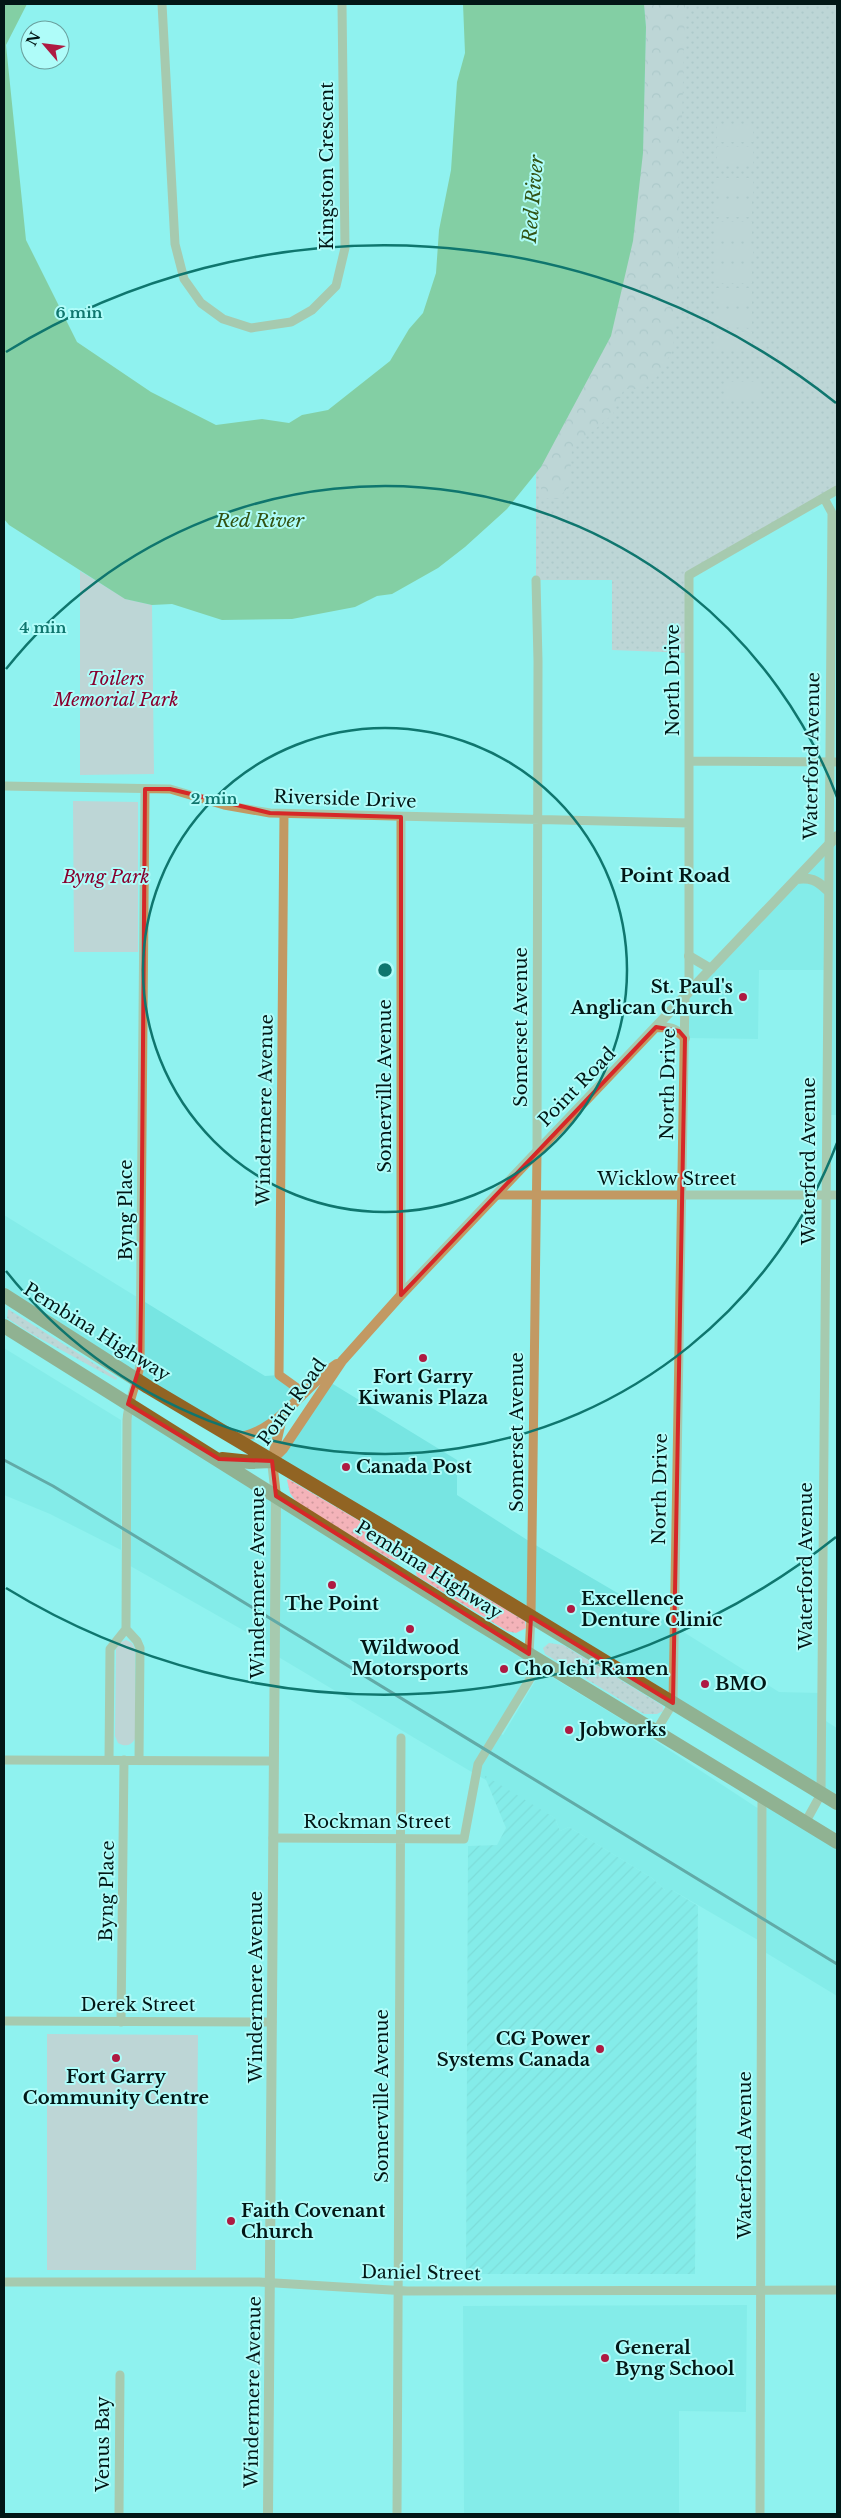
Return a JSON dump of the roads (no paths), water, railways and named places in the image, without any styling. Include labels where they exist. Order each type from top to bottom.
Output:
[{"type":"main road","name":"Pembina Highway","points":[[4,1295],[232,1438],[531,1616],[837,1803]]},
{"type":"main road","name":"Pembina Highway","points":[[4,1326],[529,1654],[837,1842]]},
{"type":"main road","points":[[219,1459],[250,1462],[272,1461]]},
{"type":"street","name":"Kingston Crescent","points":[[162,4],[175,244],[184,279],[202,303],[223,319],[251,328],[291,322],[312,310],[336,286],[345,248],[342,4]]},
{"type":"street","name":"North Drive","points":[[673,1703],[685,996],[689,981],[690,956],[688,823],[690,761],[689,575],[837,490]]},
{"type":"street","name":"Waterford Avenue","points":[[805,1822],[820,1794],[827,847],[833,762],[832,513],[824,498]]},
{"type":"street","name":"Somerset Avenue","points":[[529,1654],[537,1153],[538,661],[536,580]]},
{"type":"street","points":[[690,761],[833,762]]},
{"type":"street","name":"Riverside Drive","points":[[4,786],[170,789],[224,805],[284,814],[688,823]]},
{"type":"street","name":"Byng Place","points":[[126,1629],[128,1404],[138,1380],[142,1300],[145,789]]},
{"type":"street","name":"Windermere Avenue","points":[[284,814],[279,1375],[304,1393]]},
{"type":"street","name":"Somerville Avenue","points":[[401,818],[401,1295]]},
{"type":"street","name":"Point Road","points":[[272,1461],[342,1361],[401,1295],[837,836]]},
{"type":"street","points":[[796,879],[808,878],[818,881],[827,890]]},
{"type":"street","points":[[690,956],[711,969]]},
{"type":"street","points":[[656,1027],[671,1027],[679,1031],[685,1038]]},
{"type":"street","name":"Wicklow Street","points":[[497,1195],[837,1195]]},
{"type":"street","name":"Point Road","points":[[272,1461],[283,1413],[324,1373],[342,1361]]},
{"type":"street","points":[[304,1393],[308,1403],[306,1414]]},
{"type":"street","points":[[232,1438],[246,1437],[262,1430],[283,1413]]},
{"type":"street","name":"Windermere Avenue","points":[[268,2514],[276,1496],[272,1461]]},
{"type":"street","points":[[109,1760],[110,1649],[126,1629],[137,1641],[140,1648],[139,1760]]},
{"type":"street","name":"Rockman Street","points":[[273,1838],[464,1839],[478,1764],[541,1661]]},
{"type":"street","points":[[656,1731],[673,1703]]},
{"type":"street","name":"Somerville Avenue","points":[[397,2514],[401,1738]]},
{"type":"street","points":[[4,1760],[273,1761]]},
{"type":"street","name":"Byng Place","points":[[121,2022],[124,1760]]},
{"type":"street","name":"Waterford Avenue","points":[[760,2514],[762,1796]]},
{"type":"street","name":"Derek Street","points":[[4,2021],[272,2022]]},
{"type":"street","name":"Daniel Street","points":[[4,2282],[271,2283],[398,2290],[837,2290]]},
{"type":"street","name":"Venus Bay","points":[[119,2514],[120,2375]]},
{"type":"water","name":"Red River","points":[[4,4],[27,4],[6,45],[26,240],[77,342],[151,392],[216,425],[262,419],[289,423],[302,415],[328,410],[390,361],[409,329],[423,313],[436,273],[439,230],[451,170],[457,82],[465,53],[463,4],[644,4],[646,27],[643,153],[633,241],[611,336],[541,467],[507,509],[465,547],[438,568],[392,594],[377,596],[355,607],[292,619],[222,620],[172,604],[152,605],[125,599],[9,525],[4,519]]},
{"type":"railway","points":[[4,1460],[53,1486],[837,1964]]},
{"type":"place","name":"St. Paul's Anglican Church","points":[[743,997]]},
{"type":"place","name":"Fort Garry Kiwanis Plaza","points":[[423,1358]]},
{"type":"place","name":"Canada Post","points":[[346,1467]]},
{"type":"place","name":"The Point","points":[[332,1585]]},
{"type":"place","name":"Excellence Denture Clinic","points":[[571,1609]]},
{"type":"place","name":"Wildwood Motorsports","points":[[410,1629]]},
{"type":"place","name":"Cho Ichi Ramen","points":[[504,1669]]},
{"type":"place","name":"BMO","points":[[705,1684]]},
{"type":"place","name":"Jobworks","points":[[569,1730]]},
{"type":"place","name":"CG Power Systems Canada","points":[[600,2049]]},
{"type":"place","name":"Fort Garry Community Centre","points":[[116,2058]]},
{"type":"place","name":"Faith Covenant Church","points":[[231,2221]]},
{"type":"place","name":"General Byng School","points":[[605,2358]]},
{"type":"district","name":"Point Road","points":[[675,875]]},
{"type":"park label","name":"Toilers Memorial Park","points":[[116,690]]},
{"type":"park label","name":"Byng Park","points":[[106,877]]}]
